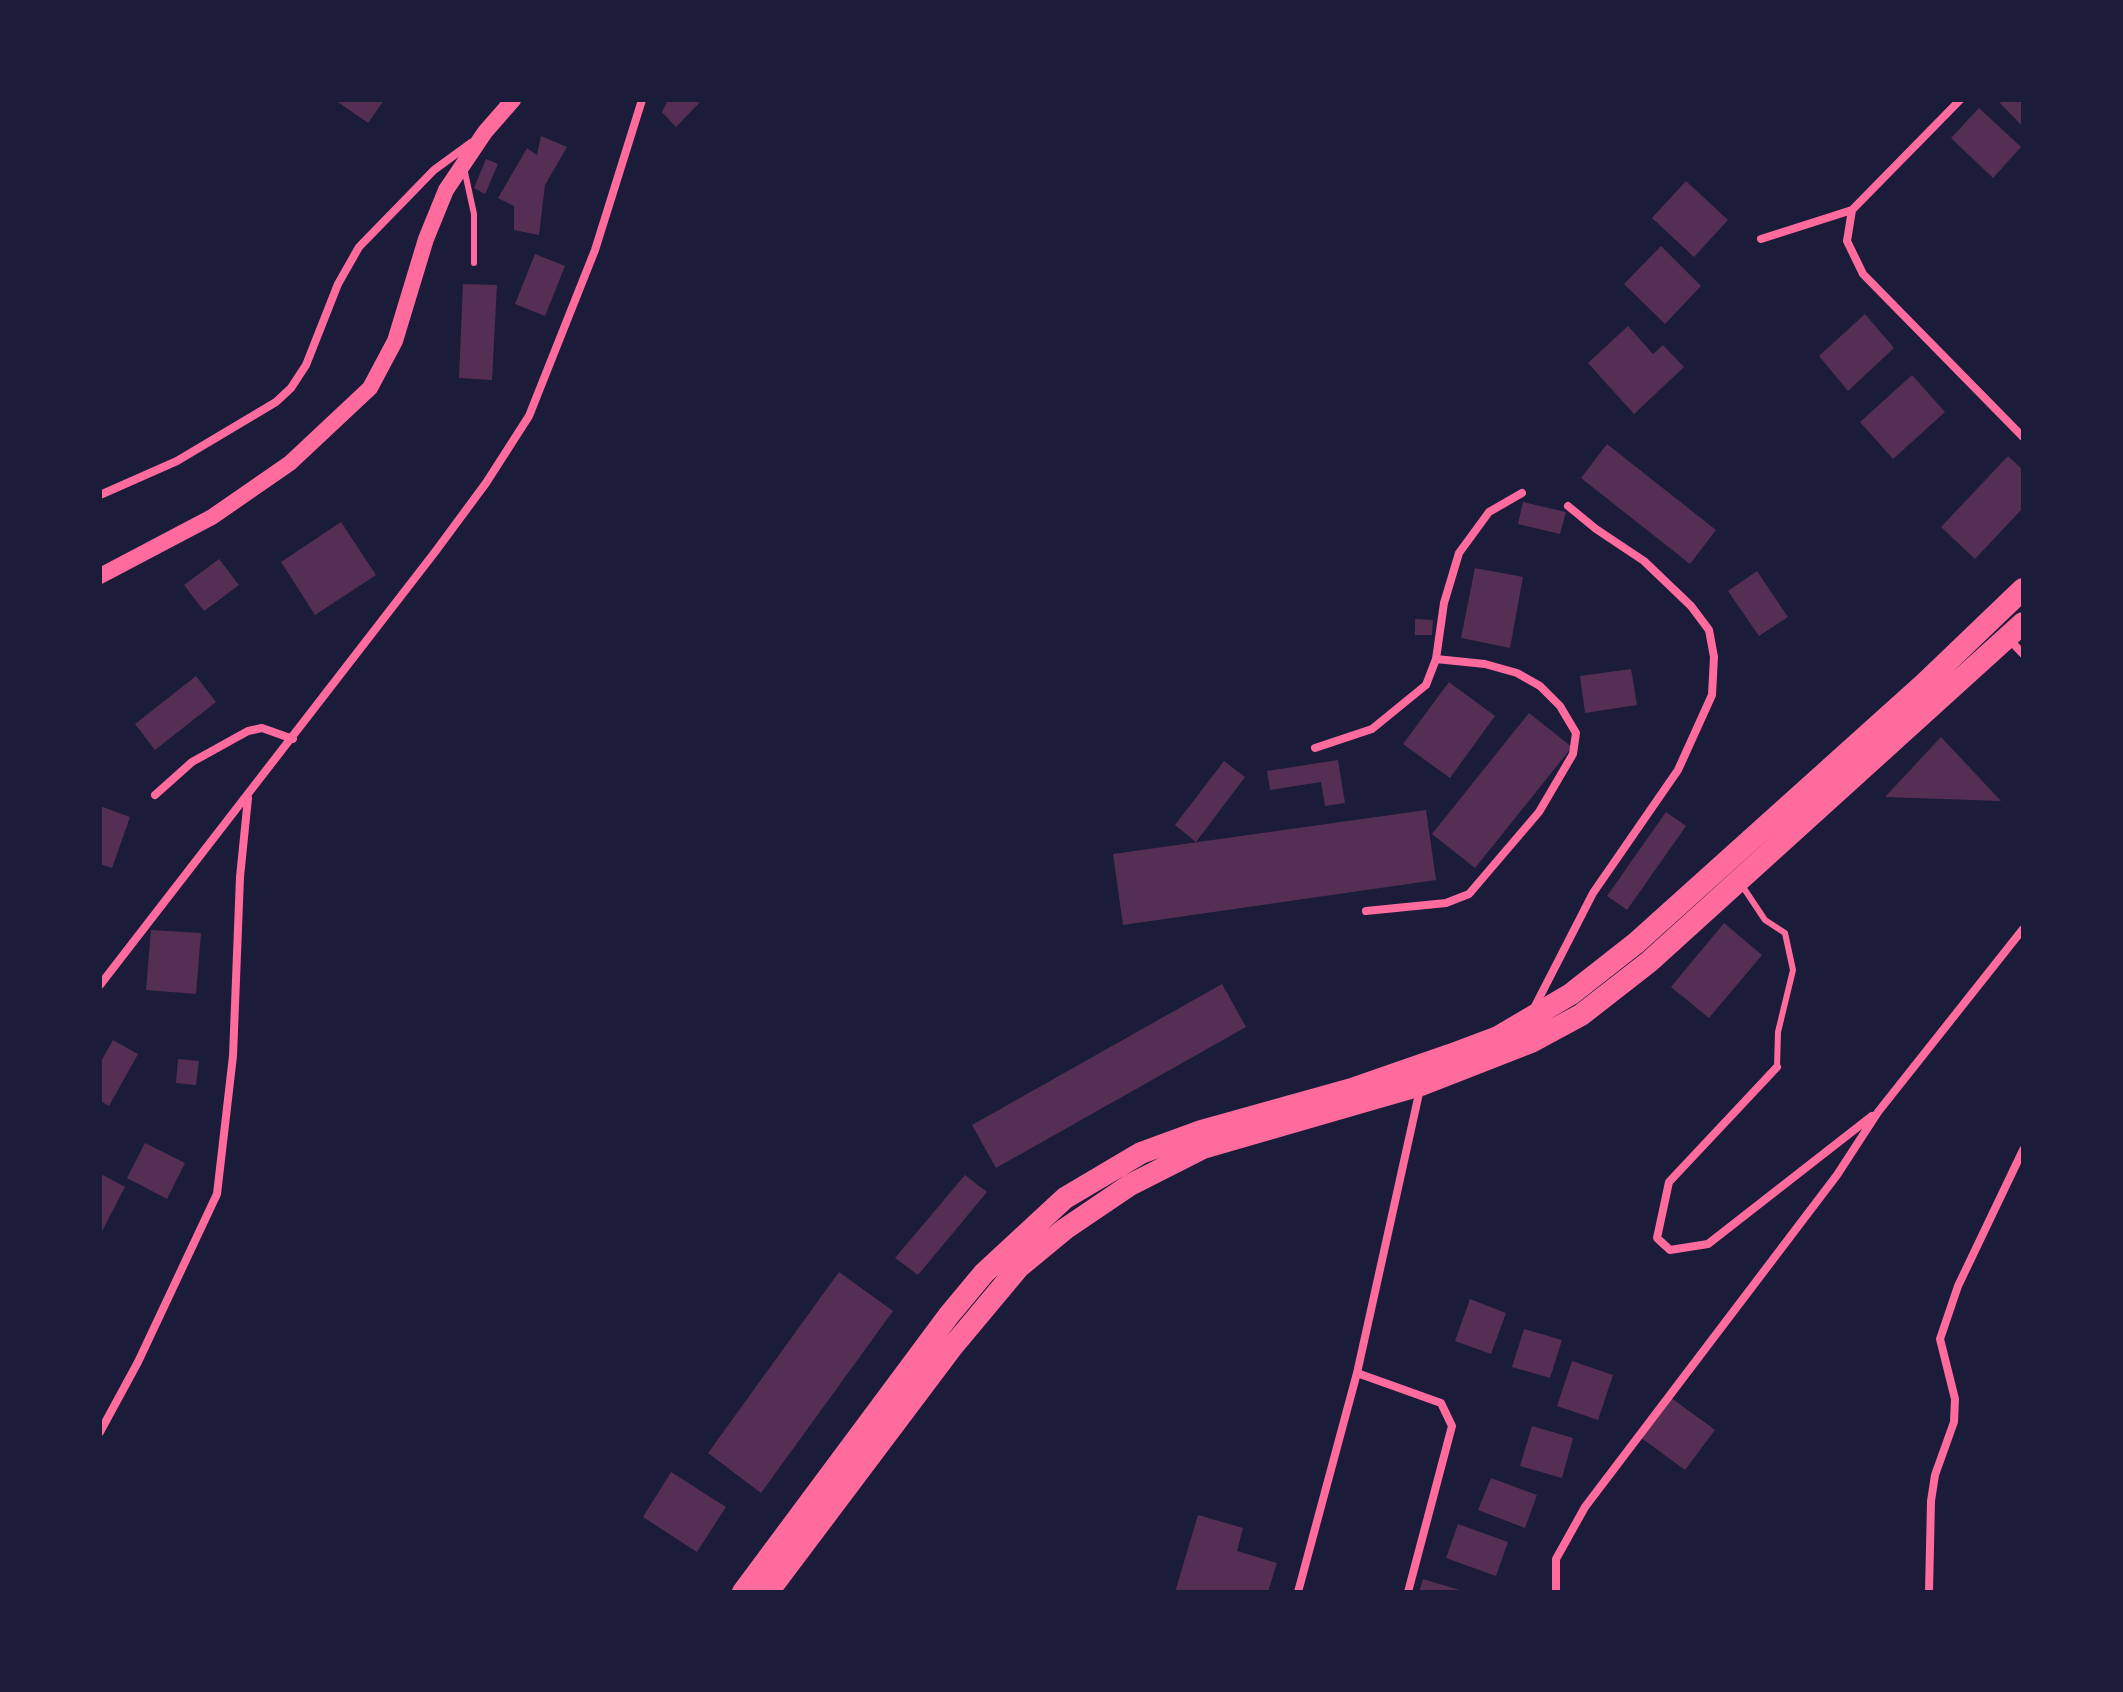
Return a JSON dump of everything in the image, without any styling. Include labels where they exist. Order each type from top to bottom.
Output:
[{"type":"highway","points":[[743,1592],[949,1315],[984,1273],[1065,1198],[1141,1153],[1201,1131],[1368,1084],[1498,1037],[1571,994],[1636,943],[1925,683],[2023,589]]},
{"type":"highway","points":[[768,1592],[953,1346],[1019,1267],[1065,1229],[1130,1185],[1203,1148],[1421,1085],[1531,1042],[1581,1015],[1649,962],[2018,638]]},
{"type":"main road","points":[[100,576],[212,517],[290,463],[370,388],[395,341],[431,226],[446,190],[485,132],[513,100]]},
{"type":"street","points":[[100,985],[293,739],[486,483],[529,416],[595,250],[642,100]]},
{"type":"street","points":[[1761,239],[1852,210],[1960,100]]},
{"type":"street","points":[[100,495],[177,461],[276,402],[291,388],[306,365],[338,284],[359,247],[434,170],[485,132]]},
{"type":"street","points":[[1852,210],[1847,241],[1863,274],[2023,437]]},
{"type":"street","points":[[1315,748],[1372,729],[1402,708],[1426,685],[1436,659],[1444,603],[1459,553],[1489,512],[1522,493]]},
{"type":"street","points":[[1528,1021],[1593,893],[1678,770],[1698,733],[1712,695],[1714,657],[1709,630],[1691,606],[1644,561],[1568,506]]},
{"type":"street","points":[[1366,911],[1446,903],[1469,894],[1539,812],[1573,754],[1576,733],[1560,706],[1540,686],[1517,673],[1485,664],[1436,659]]},
{"type":"street","points":[[155,795],[192,762],[248,731],[262,728],[293,739]]},
{"type":"street","points":[[100,1432],[138,1362],[217,1194],[233,1056],[238,903],[248,798]]},
{"type":"street","points":[[1556,1592],[1556,1559],[1585,1507],[1837,1175],[1878,1112],[2023,929]]},
{"type":"street","points":[[1777,1067],[1669,1182],[1657,1238],[1670,1250],[1708,1244],[1878,1112]]},
{"type":"street","points":[[1298,1592],[1357,1373],[1421,1085]]},
{"type":"street","points":[[1929,1592],[1931,1501],[1935,1475],[1954,1422],[1955,1399],[1940,1339],[1958,1286],[2023,1150]]},
{"type":"street","points":[[1357,1373],[1441,1403],[1452,1426],[1408,1592]]},
{"type":"lane","points":[[463,165],[474,214],[474,263]]},
{"type":"lane","points":[[1739,881],[1765,920],[1785,933],[1793,970],[1778,1032],[1777,1067]]},
{"type":"building","points":[[335,100],[384,100],[368,123]]},
{"type":"building","points":[[668,100],[702,100],[676,127],[662,112]]},
{"type":"building","points":[[2002,100],[2023,100],[2023,127],[2000,103]]},
{"type":"building","points":[[1979,108],[2021,147],[1993,178],[1951,138]]},
{"type":"building","points":[[541,136],[567,147],[545,185],[539,235],[514,230],[514,206],[498,198],[527,148],[537,155]]},
{"type":"building","points":[[486,159],[498,164],[485,194],[474,188]]},
{"type":"building","points":[[1686,181],[1728,220],[1694,257],[1652,218]]},
{"type":"building","points":[[1661,246],[1701,286],[1665,324],[1624,284]]},
{"type":"building","points":[[535,254],[565,266],[545,316],[515,304]]},
{"type":"building","points":[[463,284],[497,285],[492,380],[459,378]]},
{"type":"building","points":[[1865,314],[1894,348],[1848,391],[1819,356]]},
{"type":"building","points":[[1628,326],[1653,354],[1663,345],[1684,367],[1634,414],[1588,363]]},
{"type":"building","points":[[1912,375],[1945,412],[1893,459],[1860,422]]},
{"type":"building","points":[[1607,444],[1716,530],[1690,564],[1581,478]]},
{"type":"building","points":[[2008,456],[2023,470],[2023,508],[1975,559],[1941,527]]},
{"type":"building","points":[[1523,502],[1566,512],[1560,534],[1518,524]]},
{"type":"building","points":[[341,522],[376,575],[315,615],[281,562]]},
{"type":"building","points":[[219,559],[239,585],[204,611],[184,585]]},
{"type":"building","points":[[1475,568],[1523,577],[1510,648],[1461,638]]},
{"type":"building","points":[[1757,571],[1788,617],[1759,636],[1728,591]]},
{"type":"building","points":[[1415,619],[1433,620],[1432,635],[1415,635]]},
{"type":"building","points":[[1631,669],[1637,705],[1585,713],[1580,676]]},
{"type":"building","points":[[196,676],[216,702],[155,750],[135,724]]},
{"type":"building","points":[[1449,682],[1495,716],[1450,778],[1403,744]]},
{"type":"building","points":[[1529,713],[1572,747],[1475,868],[1432,834]]},
{"type":"building","points":[[1941,737],[2001,801],[1885,797]]},
{"type":"building","points":[[1338,760],[1345,803],[1325,806],[1321,782],[1270,790],[1267,771]]},
{"type":"building","points":[[1224,761],[1245,777],[1196,842],[1175,825]]},
{"type":"building","points":[[100,806],[130,817],[112,868],[100,864]]},
{"type":"building","points":[[1426,810],[1436,880],[1123,925],[1113,854]]},
{"type":"building","points":[[1666,812],[1686,826],[1627,910],[1607,896]]},
{"type":"building","points":[[1724,923],[1762,955],[1709,1018],[1671,987]]},
{"type":"building","points":[[151,930],[201,933],[196,994],[146,990]]},
{"type":"building","points":[[1222,984],[1246,1027],[996,1168],[972,1125]]},
{"type":"building","points":[[113,1040],[138,1054],[109,1106],[100,1101],[100,1063]]},
{"type":"building","points":[[178,1059],[199,1061],[196,1085],[176,1083]]},
{"type":"building","points":[[145,1143],[185,1163],[167,1199],[127,1178]]},
{"type":"building","points":[[103,1175],[125,1187],[100,1235],[100,1180]]},
{"type":"building","points":[[965,1175],[987,1192],[918,1275],[895,1258]]},
{"type":"building","points":[[839,1272],[893,1311],[761,1493],[708,1453]]},
{"type":"building","points":[[1470,1299],[1506,1313],[1491,1354],[1455,1341]]},
{"type":"building","points":[[1524,1329],[1562,1340],[1550,1378],[1512,1367]]},
{"type":"building","points":[[1572,1361],[1613,1375],[1598,1420],[1557,1406]]},
{"type":"building","points":[[1670,1397],[1715,1430],[1685,1470],[1640,1437]]},
{"type":"building","points":[[1532,1426],[1573,1438],[1562,1478],[1520,1466]]},
{"type":"building","points":[[671,1472],[726,1507],[697,1552],[643,1517]]},
{"type":"building","points":[[1491,1478],[1537,1495],[1525,1528],[1478,1510]]},
{"type":"building","points":[[1198,1515],[1243,1528],[1237,1551],[1277,1563],[1268,1592],[1175,1592]]},
{"type":"building","points":[[1458,1524],[1508,1542],[1496,1576],[1446,1558]]},
{"type":"building","points":[[1423,1579],[1463,1591],[1463,1592],[1419,1592]]}]
